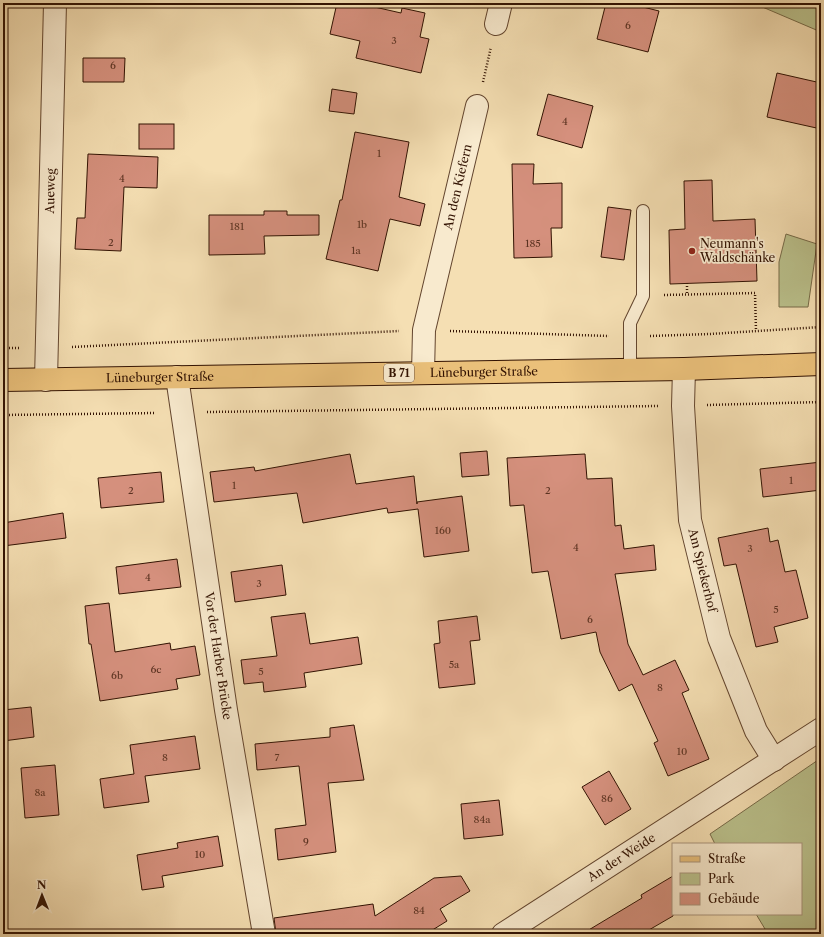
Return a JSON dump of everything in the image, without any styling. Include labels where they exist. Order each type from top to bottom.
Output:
[{"type":"main road","name":"Lüneburger Straße","points":[[3,380],[684,368],[821,364]]},
{"type":"street","name":"Aueweg","points":[[46,380],[55,3]]},
{"type":"street","name":"An den Kiefern","points":[[423,373],[424,330],[477,106]]},
{"type":"street","name":"Am Spiekerhof","points":[[684,368],[683,406],[690,520],[719,638],[756,731],[774,760]]},
{"type":"street","name":"Vor der Harber Brücke","points":[[177,377],[226,710],[264,934]]},
{"type":"street","name":"An der Weide","points":[[503,934],[821,729]]},
{"type":"lane","points":[[630,369],[630,323],[643,296],[644,212]]},
{"type":"path","points":[[477,106],[499,13]]},
{"type":"path","points":[[687,283],[687,295]]},
{"type":"path","points":[[643,296],[755,293],[756,331]]},
{"type":"path","points":[[3,415],[683,406],[821,402]]},
{"type":"green space","points":[[753,3],[821,3],[821,32]]},
{"type":"green space","points":[[786,234],[817,244],[808,307],[779,307],[779,262]]},
{"type":"green space","points":[[821,758],[821,934],[768,934],[757,915],[802,915],[802,843],[714,843],[710,834]]},
{"type":"building","points":[[337,3],[357,3],[401,13],[402,8],[425,13],[420,37],[429,39],[421,73],[356,58],[360,41],[330,34]]},
{"type":"building","points":[[606,3],[627,3],[659,11],[648,52],[597,39]]},
{"type":"building","points":[[83,58],[125,58],[124,82],[83,82]]},
{"type":"building","points":[[777,73],[821,83],[821,129],[767,117]]},
{"type":"building","points":[[332,89],[357,93],[354,114],[329,111]]},
{"type":"building","points":[[548,94],[593,106],[582,148],[537,135]]},
{"type":"building","points":[[139,124],[174,124],[174,149],[139,149]]},
{"type":"building","points":[[355,132],[409,142],[399,197],[425,204],[420,226],[390,219],[378,271],[326,259],[340,200],[342,200]]},
{"type":"building","points":[[88,154],[158,157],[157,188],[124,187],[121,251],[75,249],[77,218],[85,218]]},
{"type":"building","points":[[512,164],[534,164],[533,184],[562,183],[562,228],[551,228],[552,257],[514,258]]},
{"type":"building","points":[[712,180],[713,221],[755,219],[757,281],[670,284],[669,230],[685,229],[684,181]]},
{"type":"building","points":[[608,207],[631,210],[624,260],[601,257]]},
{"type":"building","points":[[264,211],[287,211],[287,215],[319,215],[319,235],[264,236],[265,254],[209,255],[209,215],[264,215]]},
{"type":"building","points":[[487,451],[489,475],[462,477],[460,453]]},
{"type":"building","points":[[350,454],[356,484],[414,476],[417,504],[417,502],[462,496],[469,551],[424,557],[418,509],[388,513],[387,508],[303,523],[297,493],[214,502],[210,472],[254,467],[255,471]]},
{"type":"building","points":[[585,454],[587,479],[612,478],[615,526],[621,525],[624,549],[654,545],[656,570],[615,574],[628,644],[643,675],[675,660],[689,690],[682,693],[709,759],[668,776],[654,743],[658,741],[632,684],[619,691],[600,652],[596,632],[561,639],[548,571],[532,573],[524,505],[510,506],[507,458]]},
{"type":"building","points":[[821,462],[821,490],[763,497],[760,469]]},
{"type":"building","points":[[161,472],[164,502],[101,508],[98,478]]},
{"type":"building","points":[[63,513],[66,538],[3,546],[3,523]]},
{"type":"building","points":[[768,528],[770,542],[778,540],[785,572],[796,570],[808,618],[774,627],[778,642],[756,647],[736,564],[724,566],[718,538]]},
{"type":"building","points":[[177,559],[181,587],[119,594],[116,567]]},
{"type":"building","points":[[282,565],[286,595],[235,602],[231,572]]},
{"type":"building","points":[[109,603],[115,652],[170,643],[171,650],[195,646],[200,675],[176,679],[178,689],[100,701],[91,644],[89,644],[85,606]]},
{"type":"building","points":[[305,613],[310,644],[358,637],[362,664],[304,673],[306,687],[264,692],[263,682],[244,684],[241,660],[277,656],[271,617]]},
{"type":"building","points":[[477,616],[480,640],[470,641],[475,684],[439,688],[434,644],[440,643],[438,621]]},
{"type":"building","points":[[31,707],[34,737],[3,741],[3,710]]},
{"type":"building","points":[[354,725],[364,780],[328,783],[336,852],[278,860],[275,829],[306,825],[299,766],[257,770],[255,744],[330,737],[330,728]]},
{"type":"building","points":[[195,736],[200,769],[145,776],[149,802],[104,808],[100,779],[134,774],[130,745]]},
{"type":"building","points":[[55,765],[59,815],[25,818],[21,768]]},
{"type":"building","points":[[609,771],[631,809],[605,825],[582,787]]},
{"type":"building","points":[[499,800],[503,835],[464,839],[461,804]]},
{"type":"building","points":[[218,836],[223,866],[162,876],[164,887],[142,890],[137,855],[178,848],[177,843]]},
{"type":"building","points":[[461,876],[470,891],[440,909],[447,921],[426,934],[276,934],[274,918],[373,904],[375,916],[434,878]]},
{"type":"building","points":[[672,877],[673,916],[642,934],[582,934],[642,898],[641,895]]},
{"type":"place","name":"Neumann's Waldschänke","points":[[692,251]]}]
